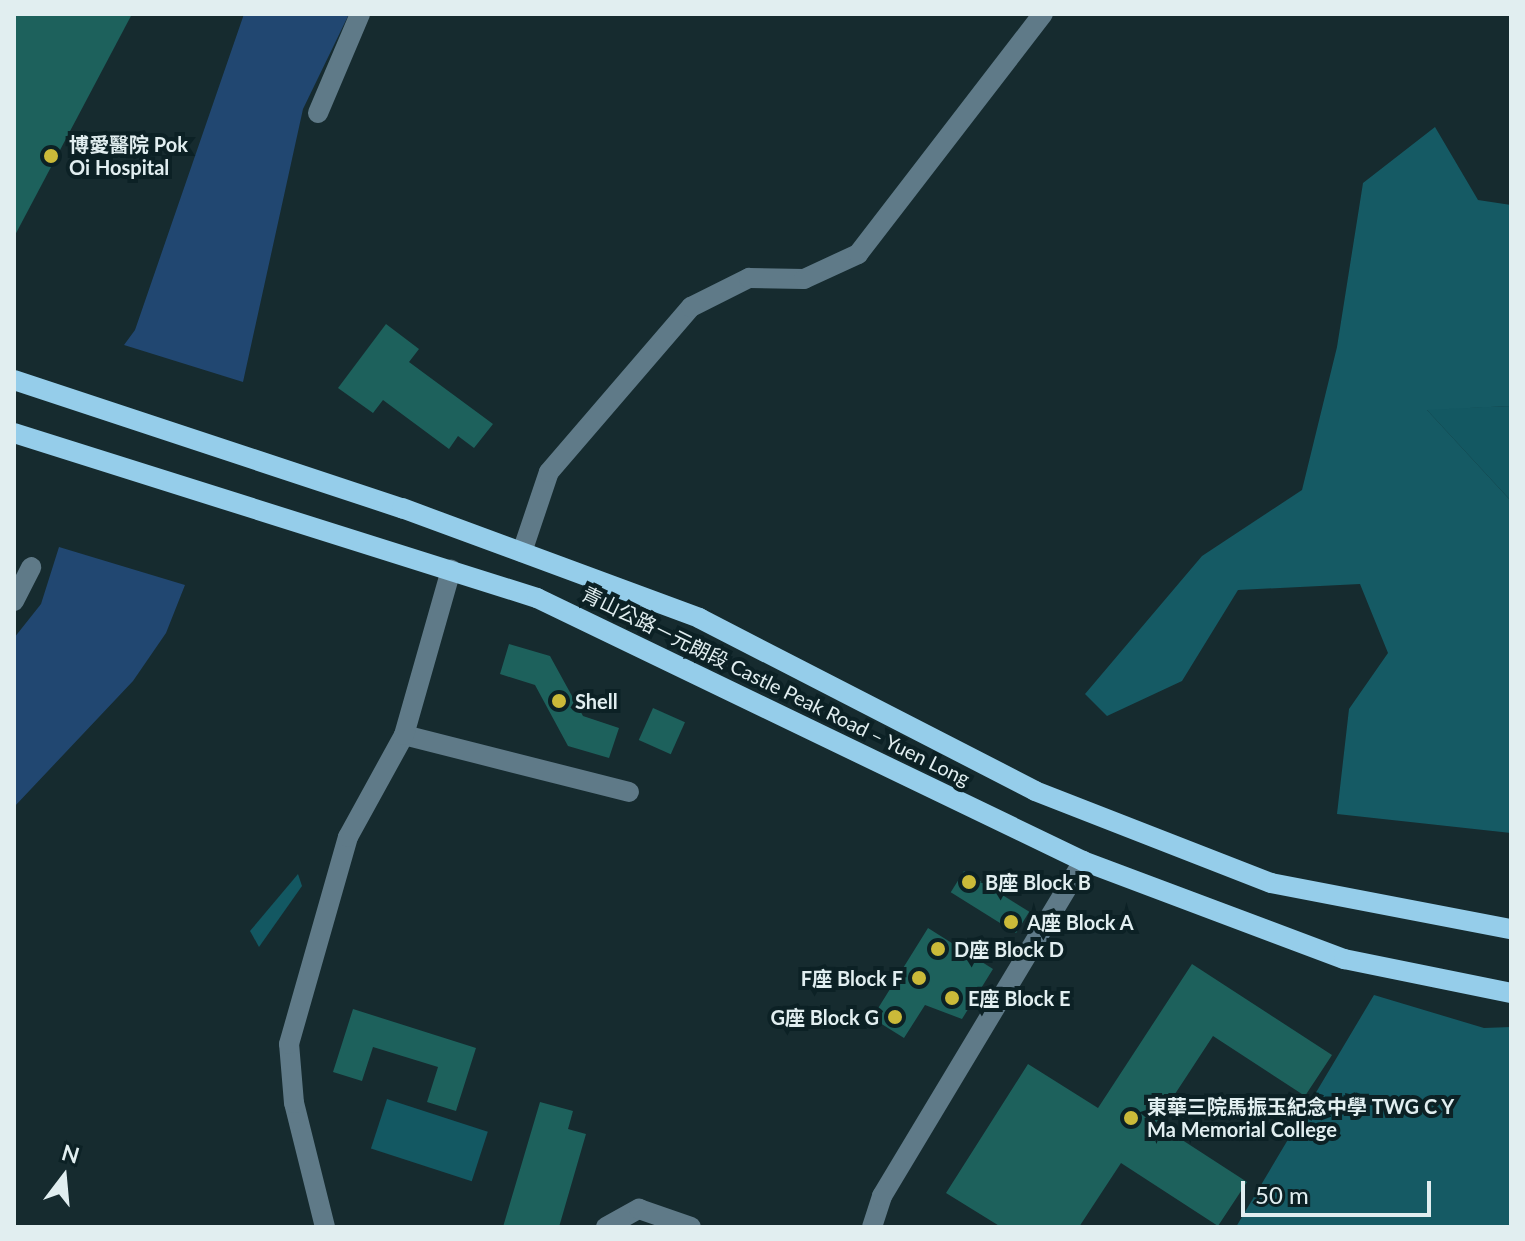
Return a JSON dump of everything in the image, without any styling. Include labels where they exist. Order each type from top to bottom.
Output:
[{"type":"main road","name":"青山公路－元朗段 Castle Peak Road – Yuen Long","points":[[14,380],[522,552],[699,618],[1114,825],[1271,883],[1511,929]]},
{"type":"main road","name":"青山公路－元朗段 Castle Peak Road – Yuen Long","points":[[14,433],[537,598],[699,672],[1083,861],[1344,959],[1511,993]]},
{"type":"street","points":[[318,113],[360,14]]},
{"type":"street","points":[[522,552],[549,472],[691,307],[749,278],[804,279],[858,254],[1043,14]]},
{"type":"street","points":[[14,601],[31,567]]},
{"type":"street","points":[[325,1227],[294,1103],[289,1044],[348,837],[404,735],[451,570]]},
{"type":"street","points":[[404,735],[629,792]]},
{"type":"street","points":[[872,1227],[904,1158],[1083,861]]},
{"type":"street","points":[[606,1227],[639,1209],[691,1227]]},
{"type":"shaded area","points":[[244,14],[349,14],[303,109],[243,382],[124,345],[135,330]]},
{"type":"shaded area","points":[[1435,127],[1478,200],[1511,205],[1511,406],[1427,410],[1511,501],[1511,833],[1337,814],[1349,709],[1388,653],[1360,584],[1238,590],[1182,681],[1107,716],[1085,694],[1202,556],[1302,490],[1337,347],[1363,183]]},
{"type":"shaded area","points":[[1511,406],[1511,501],[1426,409]]},
{"type":"shaded area","points":[[59,547],[185,585],[166,633],[133,681],[14,807],[14,638],[41,604]]},
{"type":"shaded area","points":[[298,874],[302,886],[259,947],[250,931]]},
{"type":"shaded area","points":[[1374,995],[1484,1028],[1511,1027],[1511,1227],[1236,1227]]},
{"type":"shaded area","points":[[387,1099],[488,1132],[472,1181],[371,1148]]},
{"type":"building","name":"博愛醫院 Pok Oi Hospital","points":[[14,14],[132,14],[14,237]]},
{"type":"building","points":[[386,324],[419,349],[409,362],[493,424],[474,448],[458,436],[449,449],[383,400],[373,413],[338,388]]},
{"type":"building","name":"Shell","points":[[509,644],[550,656],[583,716],[619,728],[609,758],[568,746],[535,685],[500,674]]},
{"type":"building","points":[[653,708],[685,722],[671,754],[639,740]]},
{"type":"building","points":[[964,871],[1029,912],[1016,933],[951,892]]},
{"type":"building","points":[[928,928],[993,969],[962,1019],[925,1005],[904,1038],[872,1018]]},
{"type":"building","points":[[1192,964],[1332,1055],[1305,1096],[1213,1036],[1156,1123],[1247,1182],[1218,1226],[1121,1163],[1079,1227],[1001,1227],[946,1193],[1028,1064],[1098,1108]]},
{"type":"building","points":[[353,1009],[476,1048],[456,1111],[427,1102],[438,1067],[373,1047],[362,1081],[333,1072]]},
{"type":"building","points":[[540,1102],[573,1111],[568,1129],[586,1134],[559,1227],[503,1227]]},
{"type":"place","name":"博愛醫院 Pok Oi Hospital","points":[[51,156]]},
{"type":"place","name":"Shell","points":[[559,701]]},
{"type":"place","name":"B座 Block B","points":[[969,882]]},
{"type":"place","name":"A座 Block A","points":[[1011,922]]},
{"type":"place","name":"D座 Block D","points":[[938,949]]},
{"type":"place","name":"F座 Block F","points":[[919,978]]},
{"type":"place","name":"E座 Block E","points":[[952,998]]},
{"type":"place","name":"G座 Block G","points":[[895,1017]]},
{"type":"place","name":"東華三院馬振玉紀念中學 TWG C Y Ma Memorial College","points":[[1131,1118]]}]
